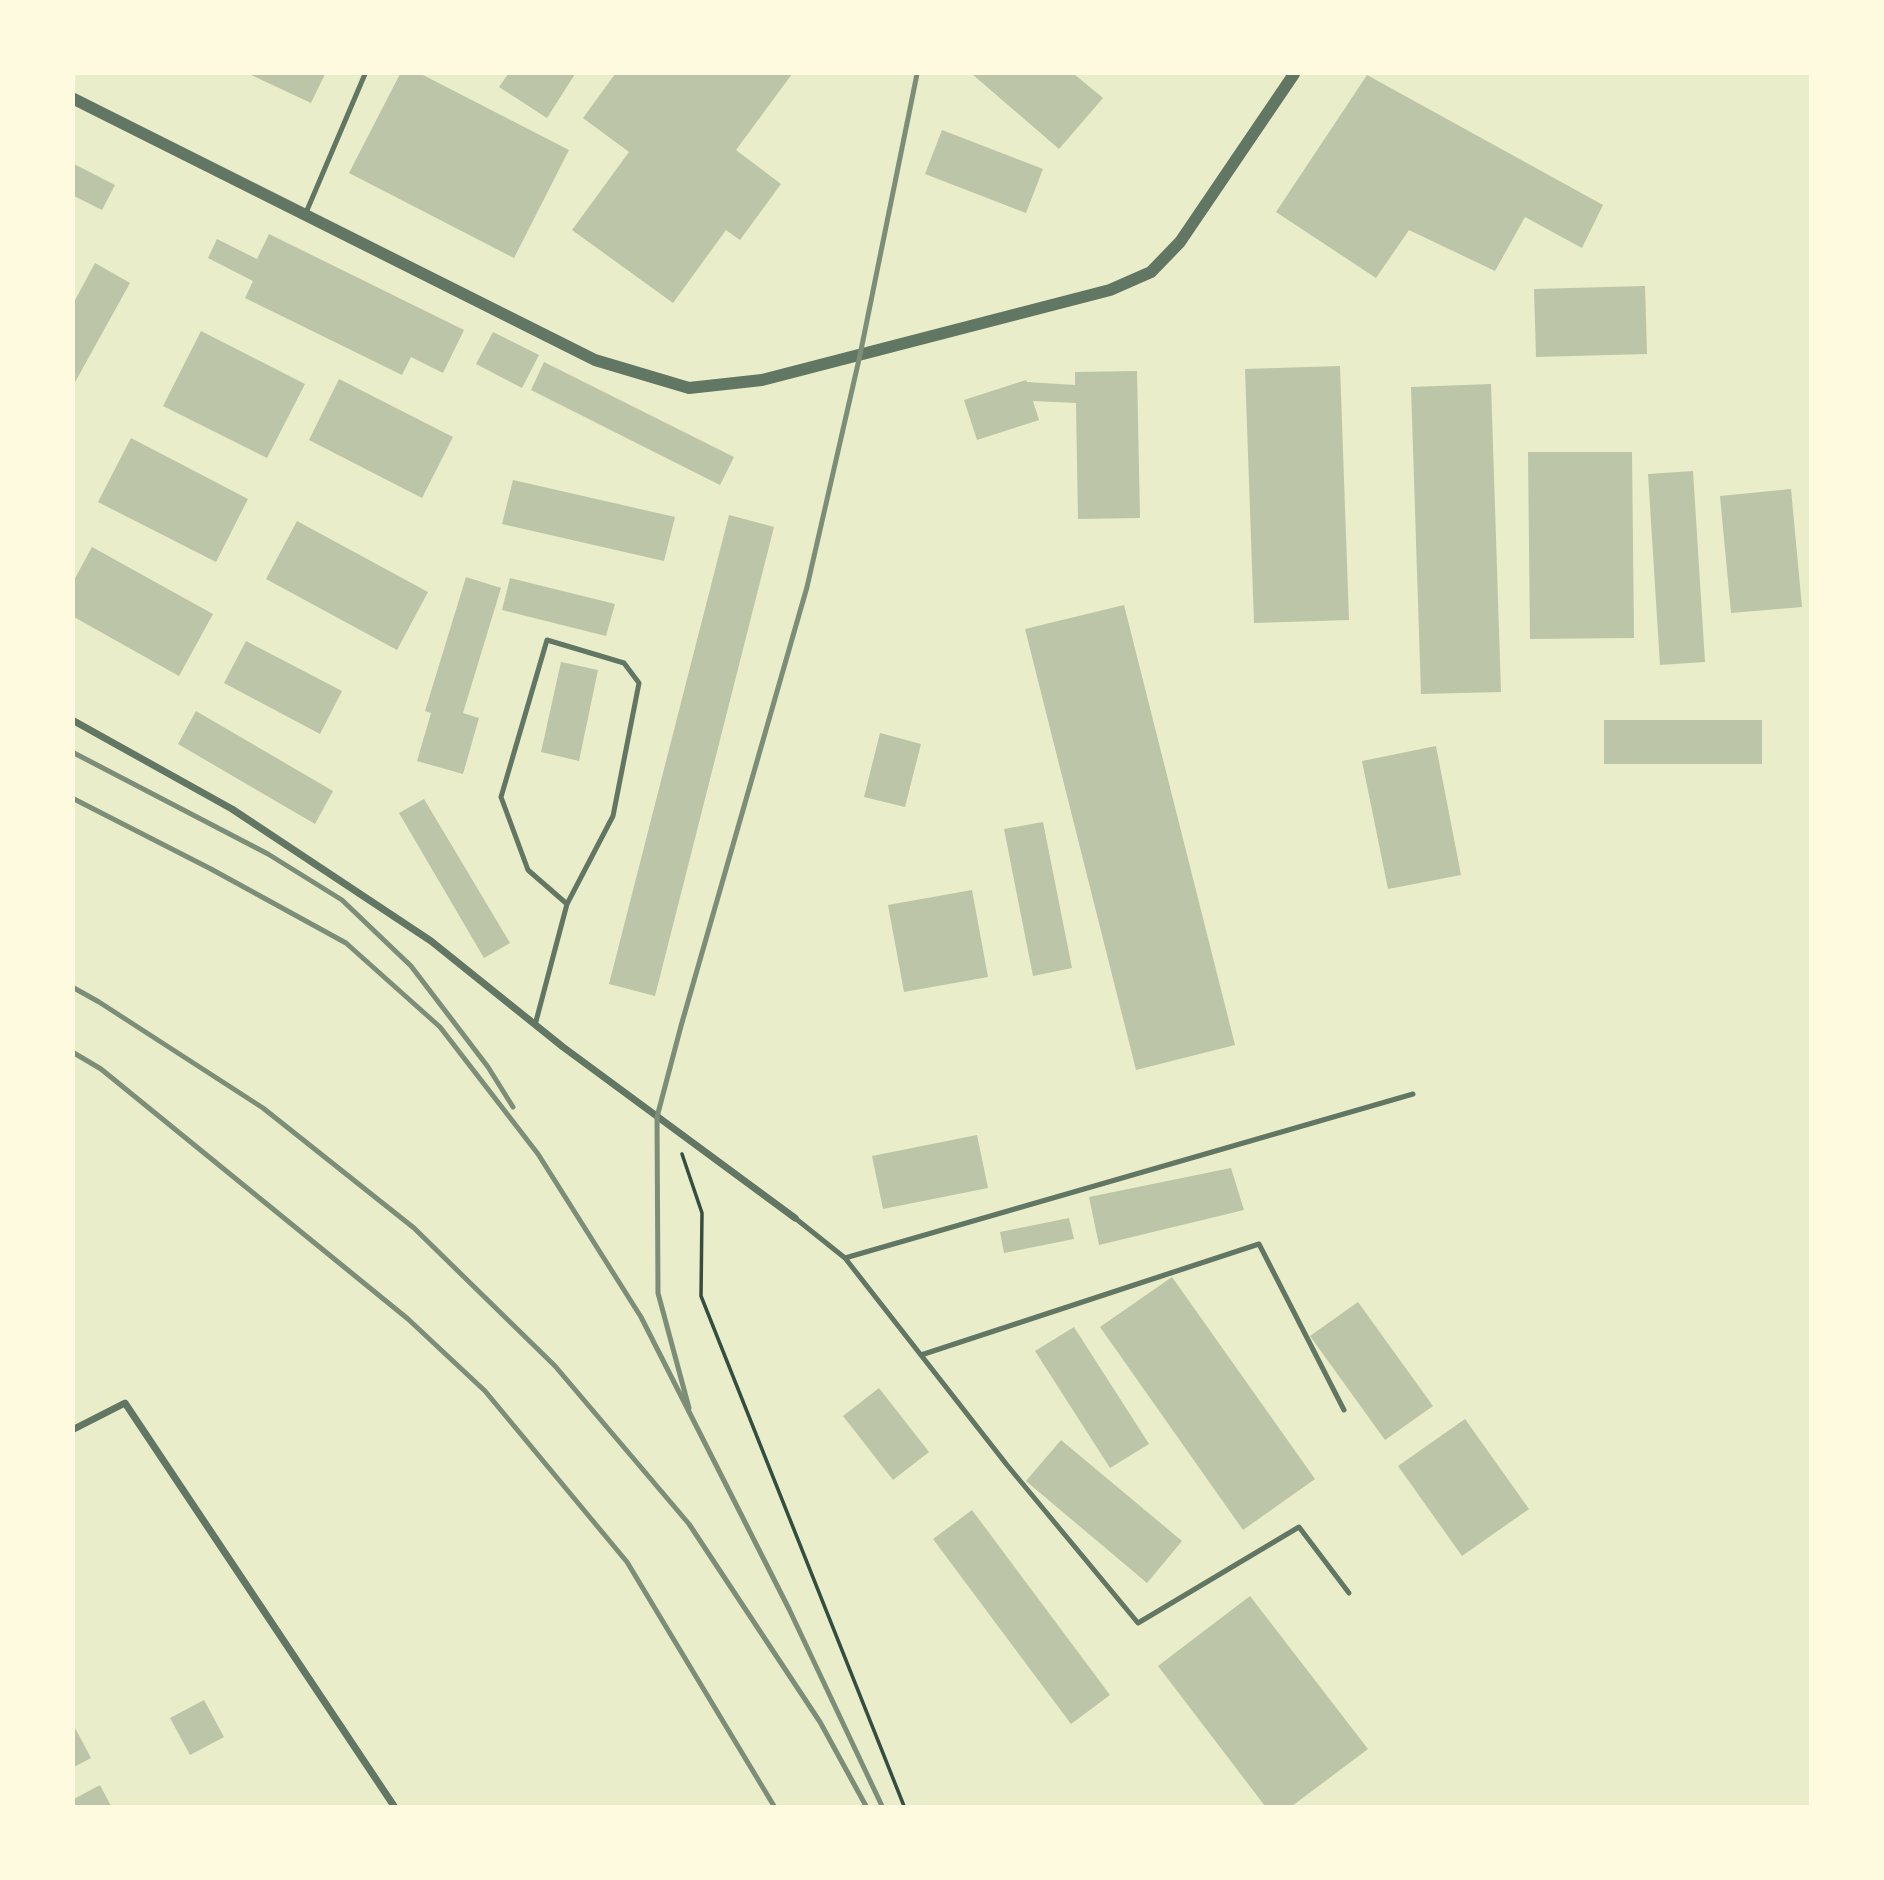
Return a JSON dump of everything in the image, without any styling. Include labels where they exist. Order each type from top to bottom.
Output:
[{"type":"street","points":[[74,99],[595,360],[689,388],[762,380],[1110,290],[1151,272],[1180,242],[1294,74]]},
{"type":"street","points":[[74,721],[232,809],[431,941],[535,1025],[795,1218]]},
{"type":"street","points":[[74,1429],[125,1403],[394,1807]]},
{"type":"lane","points":[[305,215],[365,74]]},
{"type":"lane","points":[[535,1025],[567,904],[613,816],[639,683],[624,663],[547,640],[501,797],[528,870],[567,904]]},
{"type":"lane","points":[[845,1258],[1413,1094]]},
{"type":"lane","points":[[795,1218],[845,1258],[1007,1465],[1138,1623],[1299,1527],[1349,1593]]},
{"type":"lane","points":[[921,1355],[1259,1244],[1344,1410]]},
{"type":"path","points":[[674,1129],[702,1213],[701,1296],[904,1807]]},
{"type":"building","points":[[249,74],[325,74],[311,103]]},
{"type":"building","points":[[400,74],[421,74],[569,150],[514,258],[349,173]]},
{"type":"building","points":[[508,74],[575,74],[547,118],[499,87]]},
{"type":"building","points":[[615,74],[792,74],[736,150],[781,184],[740,240],[726,230],[673,303],[572,230],[629,152],[583,118]]},
{"type":"building","points":[[972,74],[1074,74],[1103,98],[1059,149]]},
{"type":"building","points":[[1367,75],[1603,205],[1582,248],[1525,217],[1495,271],[1409,230],[1376,278],[1276,212]]},
{"type":"building","points":[[942,130],[1043,169],[1026,213],[925,174]]},
{"type":"building","points":[[74,164],[115,185],[102,210],[74,196]]},
{"type":"building","points":[[269,234],[464,330],[443,373],[411,357],[402,375],[245,298],[253,281],[208,258],[217,239],[257,259]]},
{"type":"building","points":[[95,263],[130,283],[74,384],[74,302]]},
{"type":"building","points":[[1645,286],[1647,354],[1536,357],[1534,289]]},
{"type":"building","points":[[201,331],[305,384],[267,458],[163,406]]},
{"type":"building","points":[[493,332],[539,355],[522,388],[476,364]]},
{"type":"building","points":[[544,362],[734,457],[720,485],[531,390]]},
{"type":"building","points":[[1340,366],[1349,620],[1254,623],[1245,369]]},
{"type":"building","points":[[1137,371],[1140,518],[1078,519],[1076,403],[1033,401],[1039,420],[977,440],[964,400],[1026,380],[1075,385],[1075,372]]},
{"type":"building","points":[[339,379],[453,437],[422,498],[309,440]]},
{"type":"building","points":[[1491,384],[1501,692],[1421,694],[1411,387]]},
{"type":"building","points":[[131,438],[248,499],[216,562],[98,502]]},
{"type":"building","points":[[1528,452],[1632,452],[1634,638],[1530,639]]},
{"type":"building","points":[[1693,471],[1705,662],[1660,665],[1648,474]]},
{"type":"building","points":[[513,480],[675,517],[664,561],[502,524]]},
{"type":"building","points":[[1791,489],[1802,607],[1731,613],[1720,496]]},
{"type":"building","points":[[729,515],[774,527],[655,996],[609,984]]},
{"type":"building","points":[[297,521],[428,592],[397,650],[266,579]]},
{"type":"building","points":[[92,547],[213,614],[179,676],[74,617],[74,580]]},
{"type":"building","points":[[466,577],[501,588],[463,713],[479,718],[463,774],[417,761],[431,713],[425,711]]},
{"type":"building","points":[[510,578],[615,604],[606,636],[502,610]]},
{"type":"building","points":[[1124,605],[1235,1045],[1136,1070],[1025,629]]},
{"type":"building","points":[[246,641],[342,691],[320,734],[224,683]]},
{"type":"building","points":[[561,662],[598,670],[579,761],[541,752]]},
{"type":"building","points":[[196,711],[333,791],[315,824],[178,744]]},
{"type":"building","points":[[1604,720],[1762,720],[1762,764],[1604,764]]},
{"type":"building","points":[[880,733],[921,744],[905,807],[864,797]]},
{"type":"building","points":[[1436,746],[1461,875],[1388,889],[1362,761]]},
{"type":"building","points":[[424,799],[510,943],[484,958],[399,813]]},
{"type":"building","points":[[1043,822],[1072,968],[1033,976],[1004,829]]},
{"type":"building","points":[[972,890],[988,977],[904,992],[888,905]]},
{"type":"building","points":[[977,1135],[988,1188],[883,1209],[872,1156]]},
{"type":"building","points":[[1231,1168],[1244,1210],[1099,1245],[1089,1197]]},
{"type":"building","points":[[1069,1218],[1074,1239],[1004,1253],[1000,1232]]},
{"type":"building","points":[[1172,1277],[1315,1479],[1243,1530],[1100,1327]]},
{"type":"building","points":[[1358,1302],[1433,1406],[1385,1440],[1310,1336]]},
{"type":"building","points":[[1074,1327],[1149,1444],[1110,1468],[1035,1351]]},
{"type":"building","points":[[879,1388],[929,1452],[893,1480],[843,1416]]},
{"type":"building","points":[[1465,1419],[1529,1509],[1462,1556],[1398,1466]]},
{"type":"building","points":[[1061,1440],[1182,1541],[1147,1583],[1026,1481]]},
{"type":"building","points":[[972,1510],[1110,1695],[1071,1724],[933,1539]]},
{"type":"building","points":[[1250,1596],[1368,1749],[1292,1806],[1265,1806],[1158,1666]]},
{"type":"building","points":[[204,1700],[224,1737],[190,1755],[170,1718]]},
{"type":"building","points":[[74,1726],[91,1758],[74,1767]]},
{"type":"building","points":[[100,1785],[111,1806],[74,1806],[74,1799]]},
{"type":"railway","points":[[689,1408],[658,1293],[657,1117],[807,587],[860,355],[917,74]]},
{"type":"railway","points":[[74,753],[268,854],[342,900],[411,966],[488,1067],[513,1107]]},
{"type":"railway","points":[[74,799],[211,869],[346,943],[440,1027],[538,1154],[641,1317],[789,1609],[882,1806]]},
{"type":"railway","points":[[74,988],[263,1108],[414,1228],[555,1366],[689,1524],[820,1722],[866,1806]]},
{"type":"railway","points":[[74,1053],[101,1069],[408,1319],[485,1391],[627,1562],[774,1806]]}]
